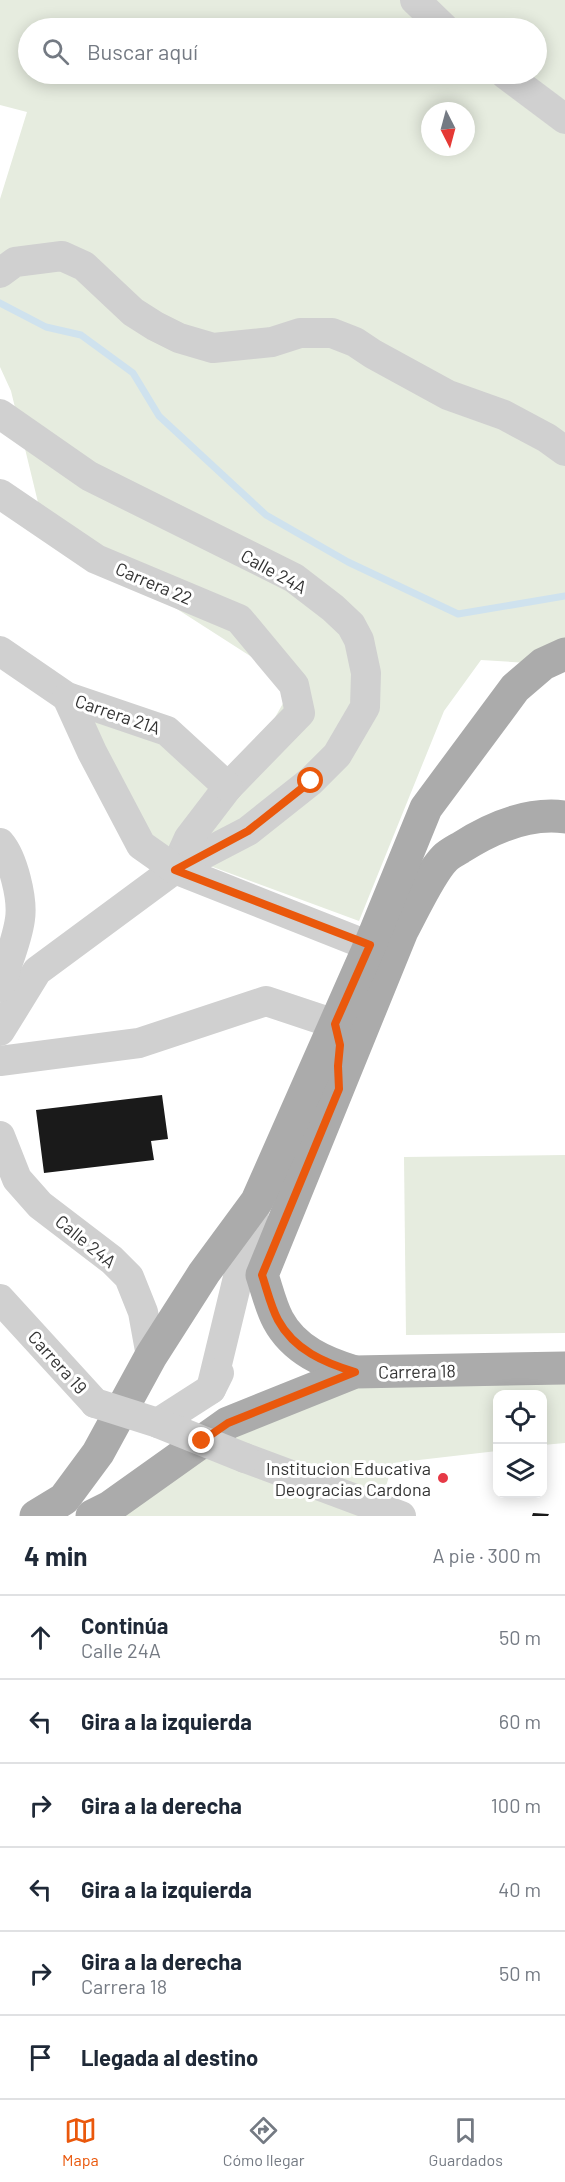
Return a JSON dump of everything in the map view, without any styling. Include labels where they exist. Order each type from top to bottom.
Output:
[{"type":"main road","points":[[355,1372],[328,1364],[296,1342],[278,1321],[262,1275],[339,1089],[426,808],[516,688],[543,664],[565,654]]},
{"type":"main road","points":[[36,1516],[64,1499],[98,1453],[151,1356],[204,1273],[257,1200],[335,1024],[382,950],[402,931],[424,890],[445,858],[475,839],[516,820],[554,815],[565,816]]},
{"type":"main road","name":"Carrera 18","points":[[92,1516],[110,1507],[228,1423],[355,1372],[565,1368]]},
{"type":"street","points":[[415,0],[434,18]]},
{"type":"street","points":[[518,84],[565,119]]},
{"type":"street","points":[[0,273],[15,262],[62,256],[84,266],[133,312],[155,326],[178,338],[213,348],[272,342],[300,333],[332,333],[355,342],[448,395],[476,407],[504,415],[547,438],[565,451]]},
{"type":"street","name":"Calle 24A","points":[[0,414],[89,476],[294,578],[351,625],[358,640],[366,673],[365,707],[338,755],[311,781],[248,831],[175,870],[37,971],[0,1031]]},
{"type":"street","name":"Carrera 22","points":[[0,495],[96,559],[239,619],[294,685],[300,713],[228,787]]},
{"type":"street","name":"Carrera 21A","points":[[0,651],[67,697],[167,731],[228,787]]},
{"type":"street","points":[[67,697],[92,752],[141,845],[175,870],[382,950]]},
{"type":"street","points":[[175,870],[189,838],[228,787]]},
{"type":"street","points":[[0,843],[5,849],[17,884],[20,918],[0,987]]},
{"type":"street","points":[[0,1061],[139,1043],[266,1001],[335,1024],[340,1045],[339,1089]]},
{"type":"street","name":"Calle 24A","points":[[0,1136],[17,1179],[40,1205],[112,1260],[129,1277],[143,1312],[151,1356]]},
{"type":"street","points":[[211,1389],[257,1200]]},
{"type":"street","points":[[169,1416],[211,1389],[262,1275]]},
{"type":"street","name":"Carrera 19","points":[[0,1299],[95,1403],[169,1416],[245,1458],[401,1516]]},
{"type":"shaded area","points":[[0,0],[565,0],[565,645],[543,664],[481,660],[444,711],[359,921],[194,860],[294,684],[43,523],[11,391],[0,367],[0,199],[27,112],[0,105]]},
{"type":"shaded area","points":[[67,697],[167,731],[228,787],[175,869],[141,845]]},
{"type":"shaded area","points":[[565,1155],[565,1333],[406,1335],[404,1157]]},
{"type":"shaded area","points":[[565,1368],[565,1443],[547,1445],[547,1390],[493,1390],[493,1451],[393,1463],[377,1516],[92,1516],[318,1385]]},
{"type":"building","points":[[162,1095],[168,1139],[151,1141],[154,1160],[44,1173],[36,1110]]},
{"type":"building","points":[[533,1513],[549,1514],[548,1516],[532,1516]]},
{"type":"waterway","points":[[0,303],[46,327],[81,335],[133,373],[159,416],[266,515],[348,562],[458,614],[565,596]]},
{"type":"place","name":"Institucion Educativa Deogracias Cardona","points":[[443,1478]]},
{"type":"route","points":[[202,1441],[228,1423],[355,1372],[328,1364],[296,1342],[278,1321],[262,1275],[339,1089],[340,1045],[335,1024],[370,945],[175,870],[248,831],[311,781]]}]
